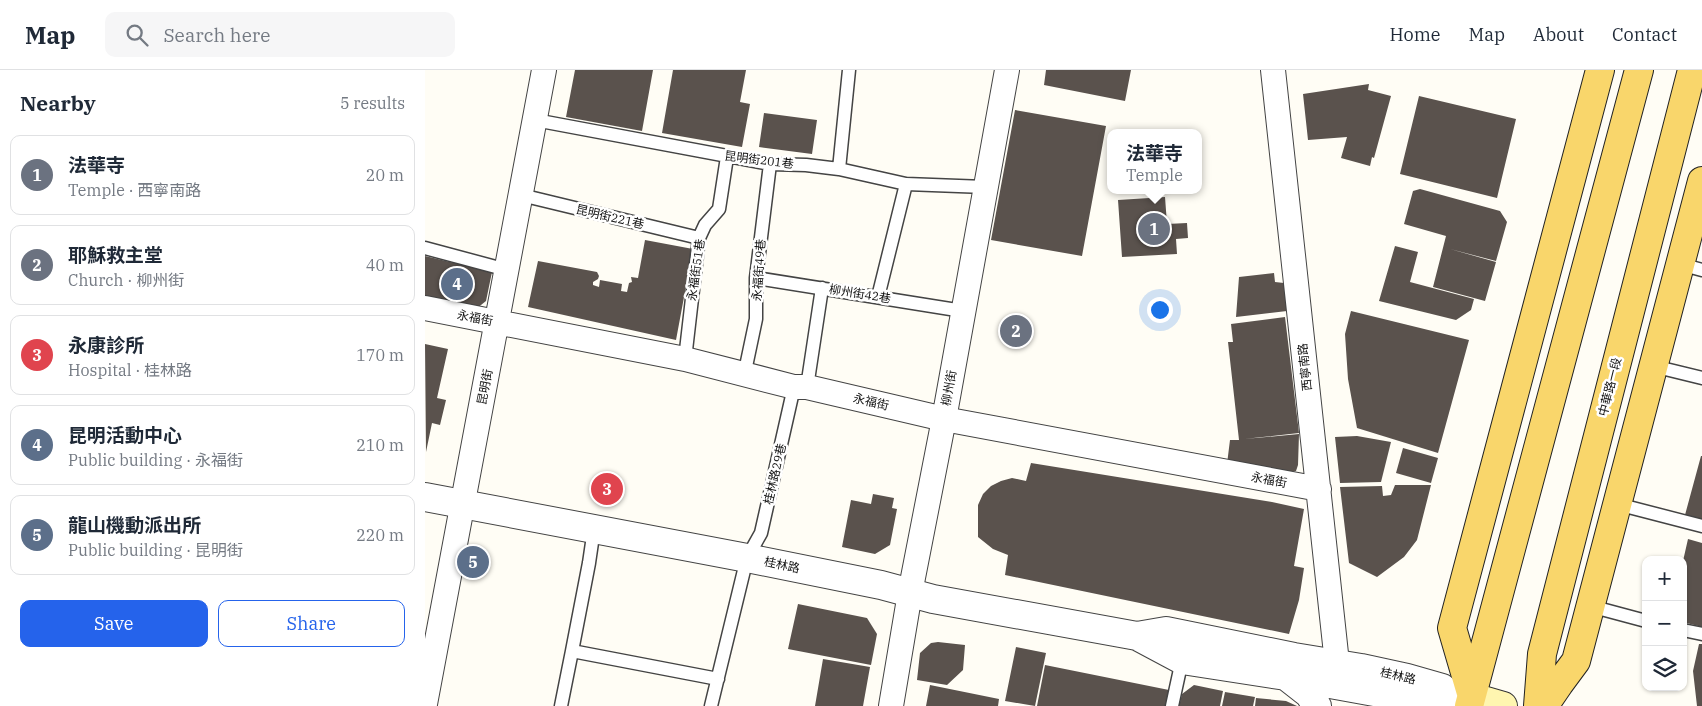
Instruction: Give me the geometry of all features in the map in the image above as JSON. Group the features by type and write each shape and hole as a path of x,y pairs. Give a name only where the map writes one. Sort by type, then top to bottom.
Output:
{"main road":[{"path":"1470,701 1452,628 1600,70"},
{"path":"1470,701 1639,70"},
{"name":"中華路一段","path":"1538,706 1541,654 1692,70"},
{"path":"1544,706 1576,661 1653,366 1691,267 1702,181"},
{"path":"1470,701 1503,706"}],"street":[{"name":"昆明街","path":"425,704 544,70"},
{"name":"柳州街","path":"891,706 910,593 944,419 1007,70"},
{"name":"西寧南路","path":"1273,70 1337,663"},
{"name":"永福街","path":"425,308 685,360 744,376 944,419 1319,489"},
{"name":"桂林路","path":"425,497 747,558 881,585 910,593 1137,636 1182,660 1403,697 1470,701"},
{"name":"桂林路","path":"1137,636 1166,631 1294,657 1337,663 1407,678 1470,701"},
{"name":"桂林路","path":"1286,676 1309,694 1317,706"}],"lane":[{"path":"839,169 849,70"},
{"name":"昆明街201巷","path":"535,120 770,164 806,165 839,169 906,184 985,187"},
{"name":"永福街51巷","path":"685,360 699,238 705,225 719,209 727,157"},
{"name":"永福街49巷","path":"744,376 756,319 756,278 770,164"},
{"path":"878,297 906,184"},
{"name":"昆明街221巷","path":"521,195 699,238"},
{"path":"425,248 507,270"},
{"name":"柳州街42巷","path":"756,278 963,311"},
{"name":"桂林路29巷","path":"711,706 747,558 761,533 801,387 822,288"},
{"path":"1653,366 1702,378"},
{"path":"1617,504 1702,526"},
{"path":"561,706 594,529"},
{"path":"1590,606 1642,620"},
{"path":"1687,631 1702,634"},
{"path":"572,651 718,679"},
{"path":"1172,706 1182,660"}],"building":[{"path":"575,70 653,70 642,131 566,117"},
{"path":"673,70 746,70 740,102 750,104 742,147 662,133"},
{"path":"1046,70 1131,70 1125,101 1044,85"},
{"path":"1369,84 1368,90 1391,96 1374,158 1372,157 1370,166 1341,158 1347,137 1308,140 1303,94"},
{"path":"1419,96 1516,119 1497,198 1400,174"},
{"path":"1015,110 1106,126 1082,256 991,240"},
{"path":"764,113 817,120 812,154 759,147"},
{"path":"1420,189 1500,211 1507,222 1496,261 1450,249 1496,262 1485,301 1433,287 1446,236 1404,224 1413,191"},
{"path":"1165,197 1167,224 1187,223 1188,238 1176,239 1177,254 1122,257 1118,200"},
{"path":"645,240 693,249 676,340 528,307 538,261 597,272 599,276 593,282 593,285 599,287 600,280 622,284 621,291 627,292 629,283 632,282 631,277 638,278"},
{"path":"1395,246 1418,252 1410,282 1474,299 1471,310 1456,320 1379,301"},
{"path":"425,256 492,272 486,301 476,309 425,297"},
{"path":"1274,273 1275,282 1284,283 1287,311 1236,317 1239,277"},
{"path":"1351,311 1469,340 1438,453 1357,428 1348,379 1345,334"},
{"path":"1285,317 1299,433 1244,439 1299,434 1298,465 1296,471 1289,473 1227,464 1230,440 1239,440 1228,342 1233,342 1231,324"},
{"path":"425,344 448,349 437,398 446,400 440,425 432,423 426,452"},
{"path":"1357,436 1391,442 1381,482 1340,483 1335,437"},
{"path":"1403,448 1438,458 1431,483 1396,473"},
{"path":"1702,456 1702,520 1685,515"},
{"path":"1031,463 1272,502 1304,509 1294,566 1304,568 1299,600 1289,634 1005,575 1008,555 993,549 978,537 978,505 983,494 991,486 1001,481 1012,478 1026,481"},
{"path":"1395,485 1431,485 1417,540 1404,557 1377,577 1349,563 1340,487 1382,486 1383,496 1391,495"},
{"path":"873,494 894,498 892,508 897,509 890,545 875,554 842,547 851,500 871,504"},
{"path":"1688,539 1702,543 1702,627 1687,623 1687,556 1684,556"},
{"path":"798,604 867,618 877,634 871,665 788,649"},
{"path":"931,643 965,645 963,670 947,685 917,680 920,653"},
{"path":"1699,644 1702,644 1702,706 1697,706 1693,671"},
{"path":"1016,647 1046,653 1035,706 1005,701"},
{"path":"823,659 870,667 863,706 815,706"},
{"path":"1045,665 1169,690 1165,706 1037,706"},
{"path":"930,685 999,699 998,706 926,706"},
{"path":"1194,685 1223,691 1220,706 1179,706 1182,694"},
{"path":"1225,692 1255,697 1253,706 1222,706"},
{"path":"1256,698 1286,701 1297,706 1255,706"}],"place":[{"name":"法華寺","path":"1154,229"},
{"name":"昆明活動中心","path":"457,284"},
{"name":"耶穌救主堂","path":"1016,331"},
{"name":"永康診所","path":"607,489"},
{"name":"龍山機動派出所","path":"473,562"}]}
